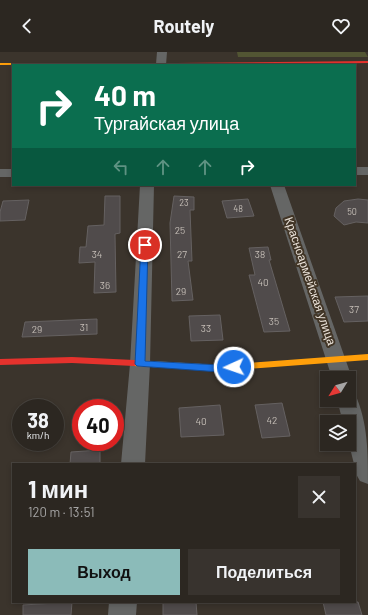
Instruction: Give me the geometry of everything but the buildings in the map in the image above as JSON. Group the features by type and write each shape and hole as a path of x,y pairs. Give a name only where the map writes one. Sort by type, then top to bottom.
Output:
{"street":[{"path":"156,64 162,52"},
{"path":"0,64 247,64 368,62"},
{"path":"356,171 368,171"},
{"path":"0,173 12,173"},
{"path":"133,463 140,364 147,186"},
{"name":"Красноармейская улица","path":"277,186 340,371"},
{"path":"0,362 72,360 220,368 336,358 368,357"},
{"path":"350,407 368,474"},
{"path":"122,615 123,603"}],"green space":[{"path":"237,52 365,52 368,57 238,57"}],"traffic: slow":[{"path":"0,64 176,64"},
{"path":"134,363 220,368 368,357"}],"traffic: jam":[{"path":"176,64 368,62"},
{"path":"0,362 72,360 134,363"}],"route":[{"path":"145,245 140,364 220,368 234,367"}]}
